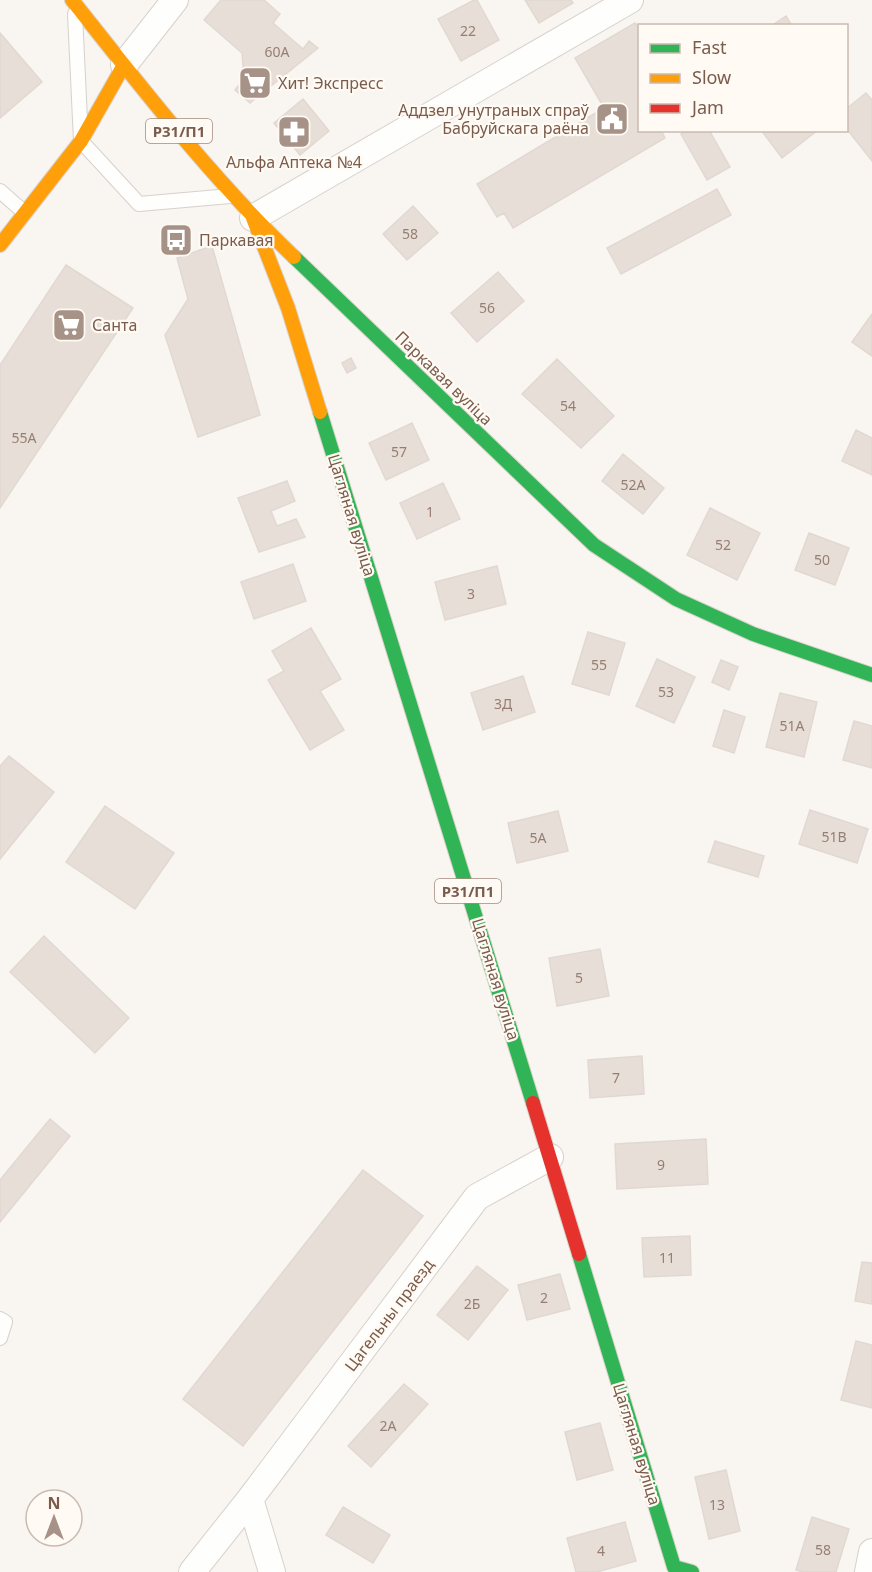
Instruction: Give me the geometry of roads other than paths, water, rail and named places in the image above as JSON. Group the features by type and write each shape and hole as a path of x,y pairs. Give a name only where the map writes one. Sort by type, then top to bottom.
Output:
{"main road":[{"name":"Паркавая вуліца","path":"73,1 253,218 594,544 676,599 753,634 872,675"},
{"path":"0,245 81,141 124,65"},
{"name":"Цагляная вуліца","path":"253,218 288,308 550,1158 680,1570"}],"street":[{"path":"124,65 175,0"},
{"path":"253,218 630,0"},
{"name":"Цагельны праезд","path":"192,1572 250,1499 477,1197 550,1158"},
{"path":"250,1499 272,1572"},
{"path":"868,1572 872,1551"}],"lane":[{"path":"73,1 81,141 139,204 235,196"},
{"path":"0,191 25,213"},
{"path":"0,1319 5,1322 0,1338"}],"place":[{"name":"Хит! Экспресс","path":"255,83"},
{"name":"Аддзел унутраных спраў Бабруйскага раёна","path":"612,119"},
{"name":"Альфа Аптека №4","path":"294,132"},
{"name":"Паркавая","path":"176,240"},
{"name":"Санта","path":"69,325"}]}
